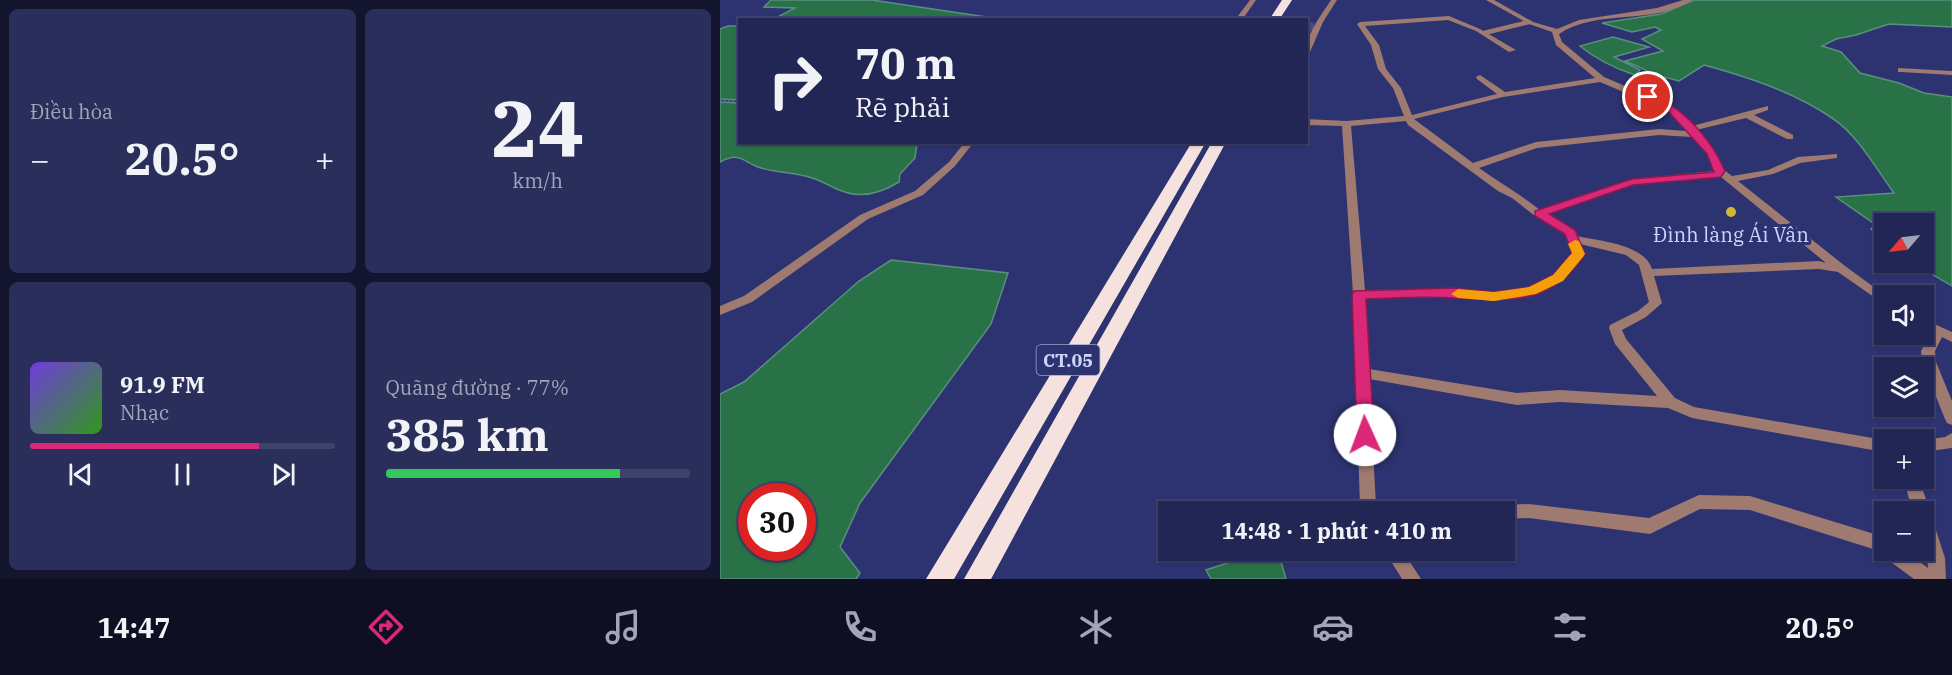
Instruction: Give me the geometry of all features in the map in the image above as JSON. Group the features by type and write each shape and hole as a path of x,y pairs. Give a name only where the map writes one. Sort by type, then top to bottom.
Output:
{"highway":[{"path":"1275,18 1287,0"},
{"name":"CT.05","path":"939,579 1198,144"},
{"name":"CT.05","path":"977,579 1218,144"}],"street":[{"path":"1240,18 1253,0"},
{"path":"1308,48 1334,0"},
{"path":"1488,0 1528,22 1557,31 1574,23 1662,11 1689,0"},
{"path":"1359,294 1453,293 1494,297 1532,291 1558,278 1578,254 1570,232 1539,214 1516,195 1502,189 1411,123 1396,88 1382,69 1375,45 1360,24 1443,17 1484,33 1512,50"},
{"path":"1557,31 1555,33 1559,43 1601,80 1658,101 1671,109 1712,153 1720,171 1841,269 1874,293"},
{"path":"1901,70 1952,73"},
{"path":"1480,77 1503,95"},
{"path":"1308,122 1346,124 1409,118 1503,95 1601,80"},
{"path":"1472,167 1536,145 1659,132 1693,132 1765,108"},
{"path":"1747,115 1790,137"},
{"path":"1346,124 1359,294 1368,501"},
{"path":"720,311 748,299 864,217 918,193 952,164 968,144"},
{"path":"1730,179 1770,172 1798,159 1834,156"},
{"path":"1539,214 1632,182 1717,175 1720,171"},
{"path":"1573,239 1630,252 1644,263 1656,303 1642,314 1615,328 1620,341 1670,402"},
{"path":"1647,273 1819,265 1841,269"},
{"path":"1934,330 1952,337"},
{"path":"1938,332 1928,351 1929,362 1952,419"},
{"path":"1363,373 1517,399 1560,396 1670,402 1692,412 1874,444"},
{"path":"1934,445 1949,443 1952,439"},
{"path":"1515,512 1650,526 1699,502 1750,503 1874,542"},
{"path":"1934,552 1937,579"},
{"path":"1400,561 1412,579"},
{"path":"1904,561 1928,579"}],"lane":[{"path":"1484,33 1528,22"}],"path":[{"path":"720,101 738,102"}],"shaded area":[{"path":"771,0 872,0 993,18 776,18 795,8 764,7"},
{"path":"1694,0 1952,0 1952,27 1889,24 1836,39 1822,46 1841,52 1860,73 1899,83 1924,93 1952,97 1952,286 1930,273 1934,273 1934,213 1874,213 1874,224 1836,197 1894,193 1858,143 1832,118 1802,100 1770,86 1704,65 1679,81 1657,75 1625,61 1663,51 1642,39 1661,30 1655,27 1632,32 1602,23 1661,14"},
{"path":"738,26 738,100 720,99 720,29"},
{"path":"1613,37 1649,47 1614,57 1640,70 1635,75 1606,63 1580,46"},
{"path":"720,102 738,103 738,144 917,144 915,158 900,174 899,182 878,192 864,195 838,190 805,176 758,167 736,157 720,162"},
{"path":"891,260 1008,273 991,324 860,503 840,547 860,573 856,579 720,579 720,394 744,382 859,281"},
{"path":"1233,561 1281,561 1286,579 1211,579 1206,570"}],"tunnel":[{"path":"1308,26 1318,27"}],"slow traffic":[{"path":"1458,294 1494,297 1532,291 1558,278 1578,254 1575,244"}],"place":[{"name":"Đình làng Ái Vân","path":"1731,212"}],"route":[{"path":"1365,435 1359,294 1453,293 1494,297 1532,291 1558,278 1578,254 1570,232 1539,214 1632,182 1717,175 1720,171 1712,153 1671,109 1648,97"}]}
